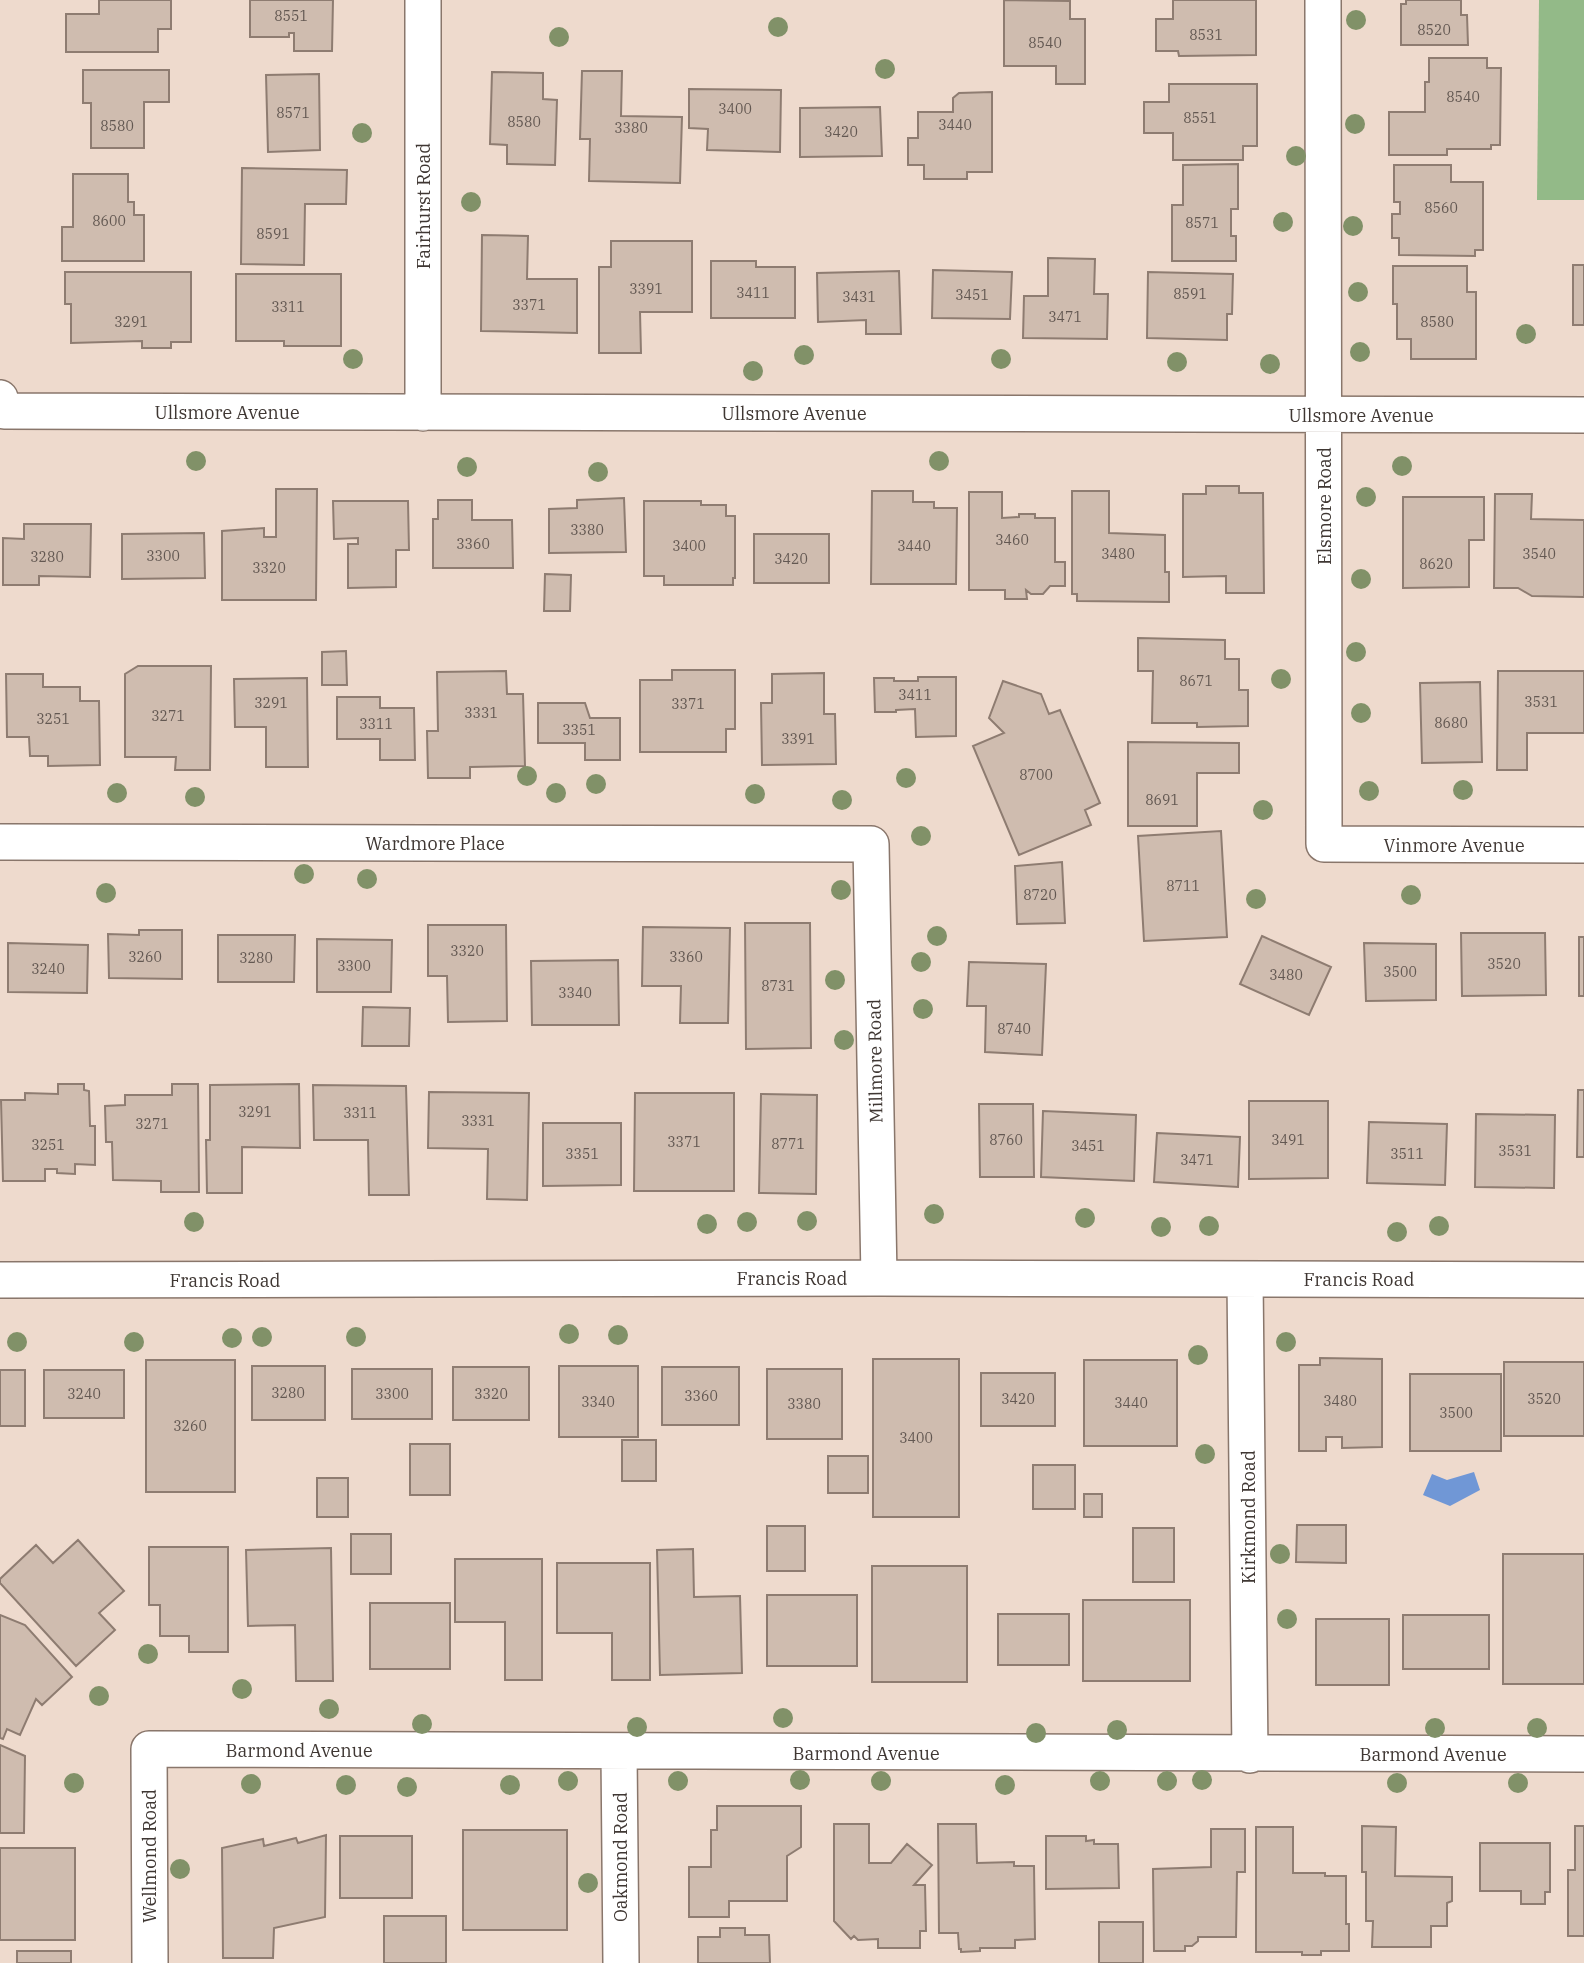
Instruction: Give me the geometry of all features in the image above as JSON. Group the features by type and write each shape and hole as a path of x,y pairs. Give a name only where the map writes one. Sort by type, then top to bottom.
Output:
{"street":[{"name":"Fairhurst Road","path":"423,0 423,413"},
{"name":"Elsmore Road","path":"1323,0 1324,844"},
{"name":"Ullsmore Avenue","path":"2,405 423,413 1584,415"},
{"name":"Wardmore Place","path":"0,842 871,844"},
{"name":"Millmore Road","path":"871,844 879,1278"},
{"name":"Vinmore Avenue","path":"1324,844 1584,845"},
{"name":"Kirkmond Road","path":"1245,1279 1250,1755"},
{"name":"Francis Road","path":"0,1280 1584,1280"},
{"name":"Barmond Avenue","path":"149,1749 1250,1755 1584,1754"},
{"name":"Wellmond Road","path":"149,1749 150,1963"},
{"name":"Oakmond Road","path":"619,1752 621,1963"}],"green space":[{"path":"1539,0 1584,0 1584,200 1537,200"}],"water":[{"path":"1474,1472 1480,1490 1450,1506 1423,1495 1432,1474 1447,1480"}],"building":[{"path":"99,0 171,0 171,29 158,29 158,52 66,52 66,14 99,14"},
{"path":"250,0 333,0 332,51 294,51 294,33 289,33 289,37 250,37"},
{"path":"1004,0 1070,1 1070,19 1085,19 1085,84 1056,84 1056,66 1004,66"},
{"path":"1173,0 1256,0 1256,55 1179,56 1178,51 1156,51 1156,19 1173,19"},
{"path":"1406,0 1461,0 1461,15 1467,15 1468,45 1401,45 1401,4 1406,4"},
{"path":"1429,58 1487,58 1487,68 1501,68 1500,145 1491,145 1491,149 1447,149 1447,155 1389,155 1389,112 1425,112 1425,82 1429,82"},
{"path":"83,70 169,70 169,102 144,102 144,148 91,148 91,103 83,103"},
{"path":"582,71 622,71 621,116 682,117 680,183 589,181 590,139 580,139"},
{"path":"492,72 543,73 543,99 557,100 555,165 507,164 507,145 490,144"},
{"path":"319,74 320,150 268,152 266,75"},
{"path":"1169,84 1257,84 1257,146 1243,146 1243,160 1173,160 1173,133 1144,133 1144,102 1169,102"},
{"path":"689,89 781,90 780,152 707,150 708,129 689,128"},
{"path":"992,92 992,172 967,172 967,179 924,179 924,165 908,165 908,138 918,138 918,112 953,112 953,98 959,93"},
{"path":"880,107 882,156 800,157 800,108"},
{"path":"1238,164 1238,209 1231,209 1231,236 1236,236 1236,261 1172,261 1172,205 1183,205 1183,165"},
{"path":"1394,165 1451,165 1451,182 1483,182 1483,250 1475,250 1475,256 1399,255 1399,238 1392,238 1392,214 1400,214 1400,202 1394,202"},
{"path":"242,168 347,170 346,204 305,204 304,265 241,264"},
{"path":"73,174 128,174 128,202 134,202 134,215 144,215 144,261 62,261 62,227 73,227"},
{"path":"482,235 528,236 527,279 577,279 577,333 481,331"},
{"path":"611,241 692,241 692,312 640,312 641,353 599,353 599,267 611,267"},
{"path":"1048,258 1095,259 1094,294 1108,294 1107,339 1023,338 1024,296 1048,296"},
{"path":"711,261 756,261 756,267 795,267 795,318 711,318"},
{"path":"1573,265 1584,265 1584,325 1573,325"},
{"path":"1393,266 1467,266 1467,292 1476,292 1476,359 1411,359 1411,339 1397,339"},
{"path":"933,270 1012,272 1010,319 932,318"},
{"path":"899,271 901,334 866,334 866,320 818,322 817,273"},
{"path":"65,272 191,272 191,342 171,342 171,348 142,348 142,341 71,343 71,304 65,304"},
{"path":"1148,272 1233,274 1232,314 1227,314 1227,340 1147,338"},
{"path":"236,274 341,274 341,346 284,346 284,341 236,341"},
{"path":"1206,486 1239,486 1239,493 1263,493 1264,593 1226,593 1226,576 1183,577 1183,494 1206,494"},
{"path":"276,489 317,489 316,600 222,600 222,531 264,528 264,537 276,537"},
{"path":"872,491 913,491 913,502 934,502 934,508 957,508 956,584 871,584"},
{"path":"1072,491 1109,491 1109,533 1165,535 1165,572 1169,572 1169,602 1077,601 1077,594 1072,594"},
{"path":"969,492 1002,492 1002,518 1035,514 1035,518 1055,518 1055,562 1065,562 1065,586 1050,586 1043,594 1031,594 1026,590 1027,599 1005,599 1005,590 969,590"},
{"path":"1495,494 1532,494 1531,519 1584,520 1584,597 1532,596 1518,588 1494,588"},
{"path":"1403,497 1484,497 1484,540 1469,540 1469,587 1403,588"},
{"path":"624,498 626,552 549,553 549,509 577,508 577,500"},
{"path":"438,500 472,500 472,520 512,520 513,568 433,568 433,519 438,519"},
{"path":"333,501 408,501 409,550 396,550 396,587 348,588 348,544 358,544 358,538 334,539"},
{"path":"644,501 701,501 701,505 726,505 726,516 735,516 733,585 664,585 664,576 644,576"},
{"path":"24,524 91,524 90,577 39,576 39,585 3,585 3,538 24,539"},
{"path":"204,533 205,578 122,579 122,534"},
{"path":"754,534 829,534 829,583 754,583"},
{"path":"545,574 571,575 570,611 544,611"},
{"path":"1138,638 1225,640 1225,659 1239,659 1239,690 1248,690 1248,726 1197,727 1197,723 1152,723 1153,671 1138,671"},
{"path":"346,651 347,685 322,685 322,652"},
{"path":"138,666 211,666 210,770 175,770 176,757 125,757 125,674"},
{"path":"672,670 735,670 735,729 726,729 726,752 640,752 640,680 672,680"},
{"path":"506,671 507,694 523,694 525,766 470,767 470,778 428,778 427,731 438,731 437,672"},
{"path":"1498,671 1584,671 1584,733 1527,733 1527,770 1497,770"},
{"path":"824,673 824,714 835,714 836,764 762,765 761,703 772,703 772,674"},
{"path":"6,674 43,674 43,687 80,687 80,701 99,701 100,765 48,766 48,756 30,756 29,737 7,737"},
{"path":"918,677 956,677 956,736 916,737 915,709 875,712 874,678 918,681"},
{"path":"307,678 308,767 266,767 266,727 235,727 234,679"},
{"path":"1003,681 1041,694 1049,714 1060,710 1100,803 1085,810 1091,825 1019,855 973,746 1004,733 989,718"},
{"path":"1480,682 1482,762 1422,763 1420,683"},
{"path":"337,697 380,697 380,708 414,708 415,760 380,760 380,739 337,739"},
{"path":"538,703 585,703 590,718 620,718 620,760 585,760 585,743 538,743"},
{"path":"1128,742 1239,743 1239,773 1197,773 1197,826 1128,826"},
{"path":"1221,831 1227,937 1144,941 1138,836"},
{"path":"1062,862 1065,923 1017,924 1015,866"},
{"path":"745,923 810,923 811,1048 746,1049"},
{"path":"428,925 506,925 507,1021 448,1022 447,976 428,976"},
{"path":"643,927 730,928 728,1023 680,1023 681,986 642,986"},
{"path":"139,930 182,930 182,979 109,978 108,934 139,935"},
{"path":"1461,933 1545,933 1546,995 1462,996"},
{"path":"218,935 295,935 294,982 218,982"},
{"path":"1262,936 1331,967 1309,1015 1240,984"},
{"path":"1579,937 1584,937 1584,996 1579,996"},
{"path":"317,939 392,940 391,992 317,992"},
{"path":"8,943 88,945 87,993 8,992"},
{"path":"1364,943 1436,944 1436,1000 1366,1001"},
{"path":"618,960 619,1025 532,1025 531,961"},
{"path":"969,962 1046,964 1042,1055 985,1052 986,1006 967,1006"},
{"path":"363,1007 410,1008 409,1046 362,1046"},
{"path":"58,1084 84,1084 84,1090 89,1091 90,1126 95,1126 95,1165 75,1164 75,1174 45,1169 45,1181 3,1181 1,1100 25,1100 25,1093 58,1094"},
{"path":"172,1084 198,1084 199,1192 161,1192 161,1181 113,1180 112,1142 106,1142 105,1106 125,1105 125,1095 172,1095"},
{"path":"299,1084 300,1148 242,1147 242,1193 207,1193 206,1140 210,1140 210,1085"},
{"path":"313,1085 406,1086 409,1195 369,1195 368,1140 314,1140"},
{"path":"1578,1090 1584,1090 1584,1157 1577,1157"},
{"path":"429,1092 529,1093 527,1200 487,1199 488,1149 428,1148"},
{"path":"635,1093 734,1093 734,1191 634,1191"},
{"path":"761,1094 817,1095 816,1194 759,1193"},
{"path":"1249,1101 1328,1101 1328,1178 1249,1179"},
{"path":"979,1104 1033,1104 1034,1177 980,1177"},
{"path":"1043,1111 1136,1115 1134,1181 1041,1177"},
{"path":"1476,1114 1555,1115 1554,1188 1475,1187"},
{"path":"1369,1122 1447,1124 1445,1185 1367,1183"},
{"path":"543,1123 621,1123 621,1185 543,1186"},
{"path":"1157,1133 1240,1137 1238,1187 1154,1182"},
{"path":"1320,1358 1382,1359 1382,1447 1342,1448 1342,1437 1326,1437 1326,1451 1299,1451 1299,1365 1320,1365"},
{"path":"873,1359 959,1359 959,1517 873,1517"},
{"path":"146,1360 235,1360 235,1492 146,1492"},
{"path":"1084,1360 1177,1360 1177,1446 1084,1446"},
{"path":"1504,1362 1584,1362 1584,1436 1504,1436"},
{"path":"252,1366 325,1366 325,1420 252,1420"},
{"path":"559,1366 638,1366 638,1437 559,1437"},
{"path":"453,1367 529,1367 529,1420 453,1420"},
{"path":"662,1367 739,1367 739,1425 662,1425"},
{"path":"352,1369 432,1369 432,1419 352,1419"},
{"path":"767,1369 842,1369 842,1439 767,1439"},
{"path":"0,1370 25,1370 25,1426 0,1426"},
{"path":"44,1370 124,1370 124,1418 44,1418"},
{"path":"981,1373 1055,1373 1055,1426 981,1426"},
{"path":"1410,1374 1501,1374 1501,1451 1410,1451"},
{"path":"622,1440 656,1440 656,1481 622,1481"},
{"path":"410,1444 450,1444 450,1495 410,1495"},
{"path":"828,1456 868,1456 868,1493 828,1493"},
{"path":"1033,1465 1075,1465 1075,1509 1033,1509"},
{"path":"317,1478 348,1478 348,1517 317,1517"},
{"path":"1084,1494 1102,1494 1102,1517 1084,1517"},
{"path":"1297,1525 1346,1525 1346,1563 1296,1562"},
{"path":"767,1526 805,1526 805,1571 767,1571"},
{"path":"1133,1528 1174,1528 1174,1582 1133,1582"},
{"path":"351,1534 391,1534 391,1574 351,1574"},
{"path":"78,1540 124,1591 99,1613 115,1630 76,1666 0,1583 0,1579 36,1545 53,1563"},
{"path":"149,1547 228,1547 228,1652 189,1652 189,1636 160,1636 160,1605 149,1605"},
{"path":"331,1548 333,1681 296,1681 295,1625 248,1626 246,1550"},
{"path":"693,1549 694,1597 740,1596 742,1673 660,1675 657,1550"},
{"path":"1503,1554 1584,1554 1584,1684 1503,1684"},
{"path":"455,1559 542,1559 542,1680 505,1680 505,1622 455,1622"},
{"path":"557,1563 650,1563 650,1680 612,1680 612,1633 557,1633"},
{"path":"872,1566 967,1566 967,1682 872,1682"},
{"path":"767,1595 857,1595 857,1666 767,1666"},
{"path":"1083,1600 1190,1600 1190,1681 1083,1681"},
{"path":"370,1603 450,1603 450,1669 370,1669"},
{"path":"998,1614 1069,1614 1069,1665 998,1665"},
{"path":"0,1615 25,1625 72,1677 42,1705 36,1699 20,1735 7,1729 3,1739 0,1738"},
{"path":"1403,1615 1489,1615 1489,1669 1403,1669"},
{"path":"1316,1619 1389,1619 1389,1685 1316,1685"},
{"path":"0,1745 25,1756 24,1833 0,1833"},
{"path":"717,1806 801,1806 801,1847 787,1856 787,1901 729,1901 729,1917 689,1917 689,1867 711,1867 711,1830 717,1830"},
{"path":"834,1824 869,1824 869,1863 891,1863 907,1844 932,1865 914,1885 925,1885 926,1931 920,1931 920,1948 878,1948 878,1939 858,1940 854,1936 851,1939 834,1921"},
{"path":"938,1824 976,1824 977,1863 1014,1862 1014,1866 1034,1866 1035,1939 1015,1940 1015,1948 980,1948 980,1951 961,1952 958,1933 939,1933"},
{"path":"1362,1826 1396,1827 1395,1876 1452,1877 1452,1901 1447,1903 1447,1926 1431,1926 1431,1947 1372,1947 1373,1921 1366,1921"},
{"path":"1575,1826 1584,1826 1584,1936 1568,1936 1568,1870 1575,1870"},
{"path":"1256,1827 1293,1827 1293,1873 1346,1876 1349,1951 1321,1951 1321,1955 1302,1955 1302,1952 1256,1952"},
{"path":"1211,1829 1245,1829 1245,1872 1237,1872 1236,1937 1198,1937 1198,1941 1192,1946 1185,1946 1185,1951 1154,1951 1153,1869 1211,1867"},
{"path":"463,1830 567,1830 567,1930 463,1930"},
{"path":"326,1835 325,1917 274,1928 273,1958 223,1958 222,1848 263,1839 264,1846 296,1838 298,1843"},
{"path":"340,1836 412,1836 412,1898 340,1898"},
{"path":"1046,1836 1086,1836 1086,1841 1094,1840 1094,1844 1118,1844 1119,1888 1046,1889"},
{"path":"1480,1843 1550,1843 1550,1892 1545,1892 1545,1904 1521,1904 1521,1891 1480,1891"},
{"path":"0,1848 75,1848 75,1940 0,1940"},
{"path":"384,1916 446,1916 446,1963 384,1963"},
{"path":"1099,1922 1143,1922 1143,1963 1099,1963"},
{"path":"720,1928 745,1928 745,1935 769,1935 770,1963 698,1963 698,1937 720,1937"},
{"path":"17,1951 71,1951 71,1963 17,1963"}]}
